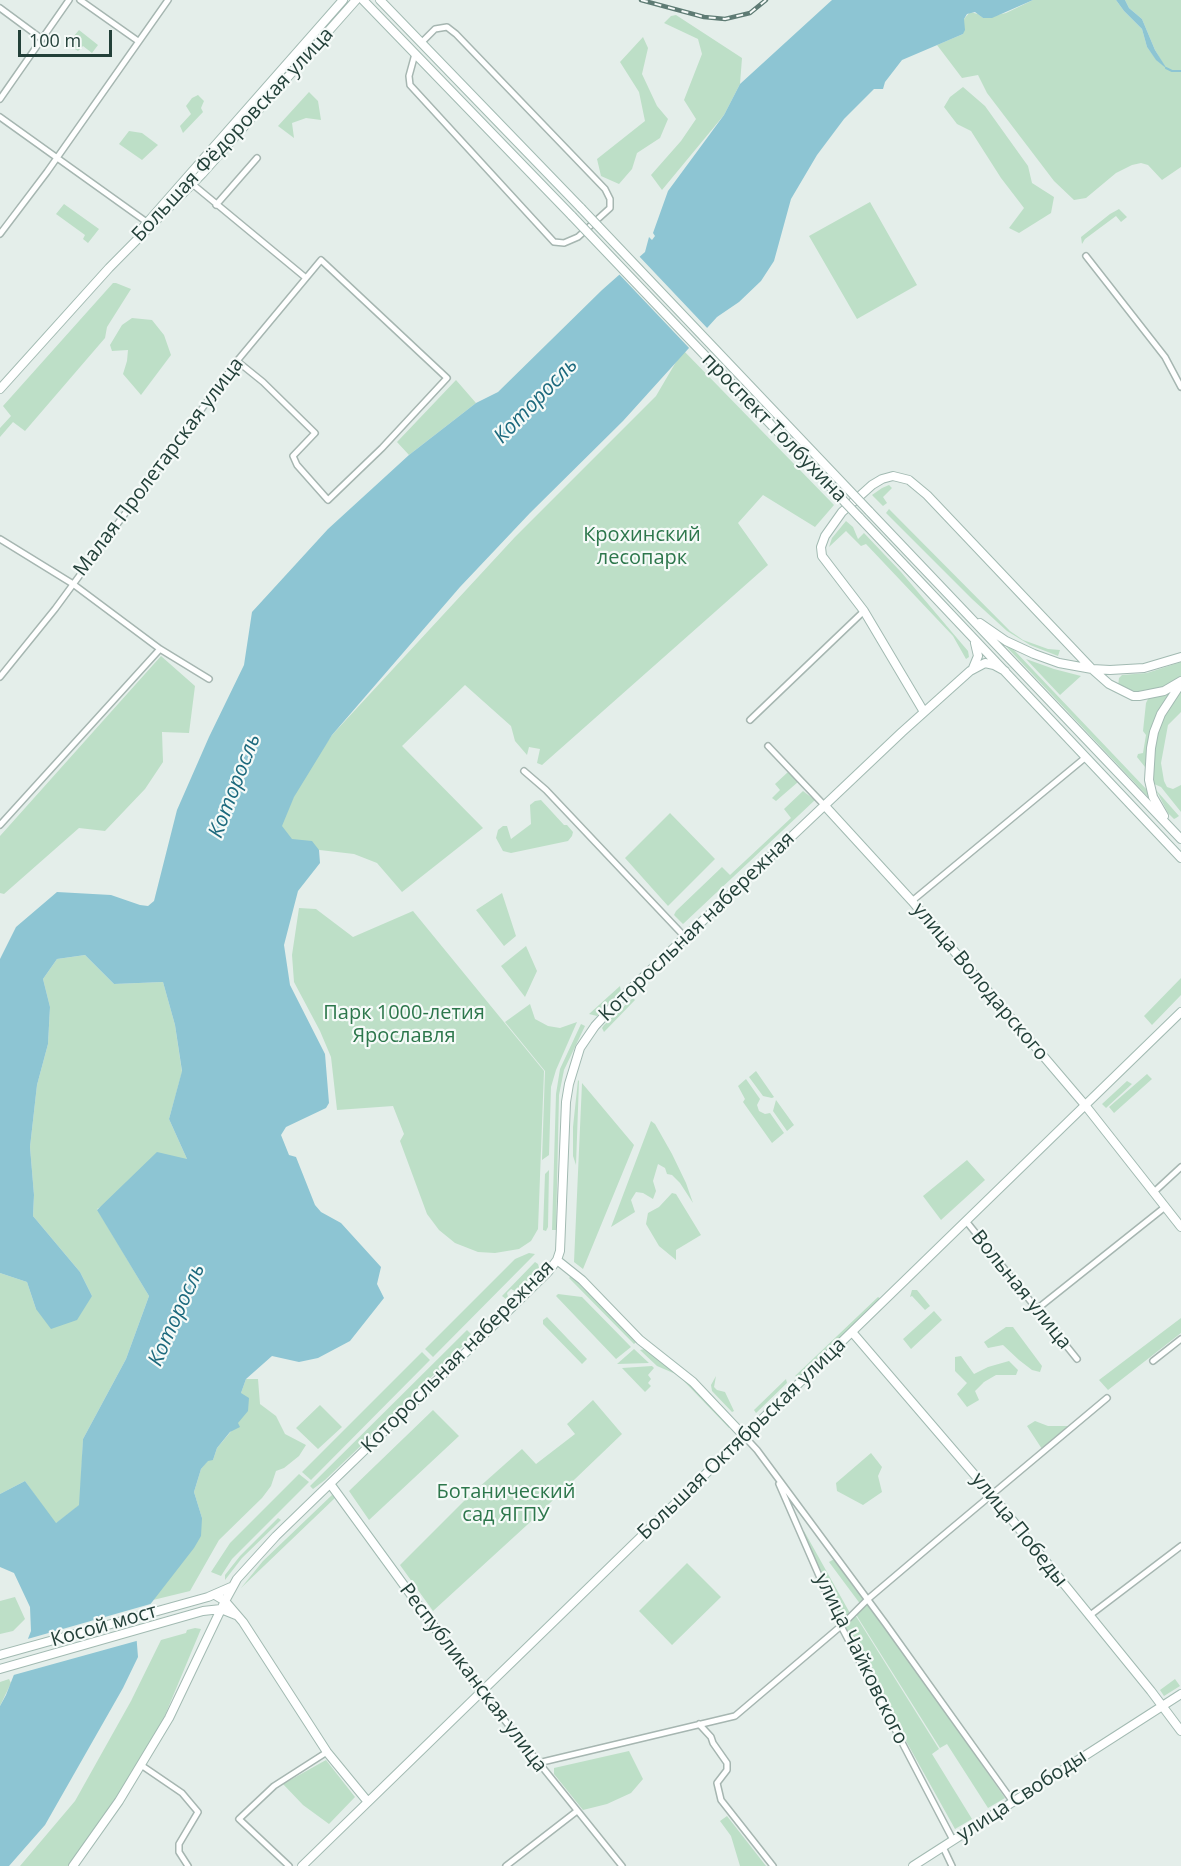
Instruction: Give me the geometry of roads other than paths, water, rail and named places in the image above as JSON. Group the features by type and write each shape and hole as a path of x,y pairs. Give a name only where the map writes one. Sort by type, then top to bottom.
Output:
{"main road":[{"name":"Большая Фёдоровская улица","path":"189,182 343,0"},
{"name":"Большая Фёдоровская улица","path":"0,389 357,0"},
{"name":"проспект Толбухина","path":"363,0 859,517 1181,858"},
{"name":"проспект Толбухина","path":"380,0 1181,839"},
{"path":"389,0 396,16"},
{"path":"349,9 362,5 376,13"},
{"path":"924,712 864,611 822,556 821,547 833,524 857,496 882,479 902,477 916,485 1092,669 1117,689 1139,696 1164,691 1181,682"},
{"path":"964,612 1020,648 1059,663 1092,669 1122,670 1156,666 1181,657"},
{"path":"970,635 978,651 976,663 970,671"},
{"path":"1059,663 1070,656 1071,646"},
{"path":"970,671 985,663 994,664 1005,671"},
{"path":"1117,689 1114,685 1114,678 1122,670"},
{"name":"Которосльная набережная","path":"73,1866 119,1801 169,1718 232,1586 276,1536 331,1485 557,1260 560,1251 566,1102 570,1077 577,1056 598,1021 970,671"},
{"path":"1172,830 1154,797 1149,780 1149,762 1154,732 1161,714 1181,682"},
{"name":"улица Володарского","path":"825,806 912,901 1085,1105 1181,1227"},
{"name":"Большая Октябрьская улица","path":"302,1866 1181,1012"},
{"name":"улица Чайковского","path":"557,1260 582,1280 640,1340 693,1382 744,1436"},
{"name":"улица Победы","path":"852,1332 991,1494 1181,1731"},
{"name":"Республиканская улица","path":"331,1485 481,1691"},
{"name":"Косой мост","path":"0,1655 212,1596 232,1586"},
{"path":"212,1596 225,1601 237,1615 327,1752 368,1802"},
{"path":"221,1609 237,1615"},
{"name":"Косой мост","path":"0,1669 203,1611 221,1609"},
{"name":"улица Свободы","path":"913,1866 1181,1694"},
{"name":"улица Свободы","path":"1164,1707 1181,1700"}],"street":[{"path":"0,99 69,0"},
{"path":"80,0 138,41"},
{"path":"0,234 168,0"},
{"path":"0,8 42,39"},
{"path":"415,54 409,76 410,85 554,242 564,243 578,237 610,208 610,199 605,189 456,34 447,27 435,29 422,42"},
{"path":"0,117 149,224"},
{"path":"216,205 257,158"},
{"path":"189,182 306,278"},
{"path":"1086,256 1165,357 1181,387"},
{"name":"Малая Пролетарская улица","path":"0,677 44,623 237,361 321,260 447,378 382,448 328,500 297,465 293,456 315,433 272,390 237,361"},
{"path":"0,539 72,584 160,649 209,679"},
{"path":"750,720 864,611"},
{"path":"0,825 160,649"},
{"name":"улица Володарского","path":"768,746 825,806"},
{"path":"912,901 1086,757"},
{"path":"524,771 546,790 685,937"},
{"path":"1154,1192 1181,1167"},
{"path":"1037,1309 1166,1207"},
{"name":"Вольная улица","path":"966,1221 1077,1359"},
{"path":"1153,1361 1181,1339"},
{"path":"538,1763 735,1716 841,1626 868,1599 1107,1398"},
{"name":"улица Чайковского","path":"744,1436 868,1599 1013,1802"},
{"name":"улица Чайковского","path":"774,1474 841,1626 953,1840"},
{"path":"1089,1616 1181,1546"},
{"name":"Республиканская улица","path":"481,1691 622,1866"},
{"path":"699,1724 711,1737 727,1762 727,1770 717,1783 721,1800 773,1866"},
{"path":"289,1866 239,1819 274,1786 327,1752"},
{"path":"141,1765 182,1793 198,1812 179,1844 179,1852 188,1866"},
{"path":"506,1866 577,1810"},
{"path":"943,1847 952,1866"}],"water":[{"name":"Которосль","path":"832,0 1033,0 992,18 983,18 975,12 967,14 964,19 963,34 902,60 885,82 883,89 874,89 844,119 817,155 791,199 774,261 761,281 739,302 717,317 623,421 530,513 460,587 332,735 294,797 282,826 292,839 312,841 319,850 320,863 298,891 284,945 290,985 325,1054 329,1103 326,1108 286,1127 281,1135 289,1155 296,1157 315,1205 321,1212 341,1223 381,1267 377,1284 384,1298 350,1341 318,1358 299,1362 272,1356 246,1379 241,1393 249,1398 248,1411 238,1423 240,1427 230,1432 217,1448 213,1460 208,1461 201,1469 194,1492 202,1518 201,1536 149,1606 136,1632 138,1657 123,1688 45,1825 9,1866 0,1866 0,1706 31,1631 30,1607 14,1573 0,1567 0,1494 25,1481 56,1523 79,1505 83,1439 126,1359 149,1296 97,1210 157,1152 187,1159 169,1119 182,1071 175,1025 163,982 114,984 85,955 57,959 43,979 50,1007 48,1044 37,1085 30,1147 34,1195 33,1216 80,1272 92,1296 77,1320 51,1329 36,1309 27,1282 0,1273 0,959 16,927 57,892 111,895 148,906 154,901 177,810 244,665 252,612 328,529 409,455 476,403 498,392 602,290 645,252 649,237 652,240 655,236 653,233 668,191 724,115 740,84"},
{"path":"1116,0 1125,0 1129,8 1142,19 1155,50 1167,69 1156,60 1147,47 1142,29"}],"waterway":[{"path":"1166,68 1181,71"}],"railway":[{"path":"641,0 704,17 725,19 750,13 766,0"}],"park label":[{"name":"Крохинский лесопарк","path":"642,546"},
{"name":"Парк 1000-летия Ярославля","path":"404,1024"},
{"name":"Ботанический сад ЯГПУ","path":"506,1504"}]}
